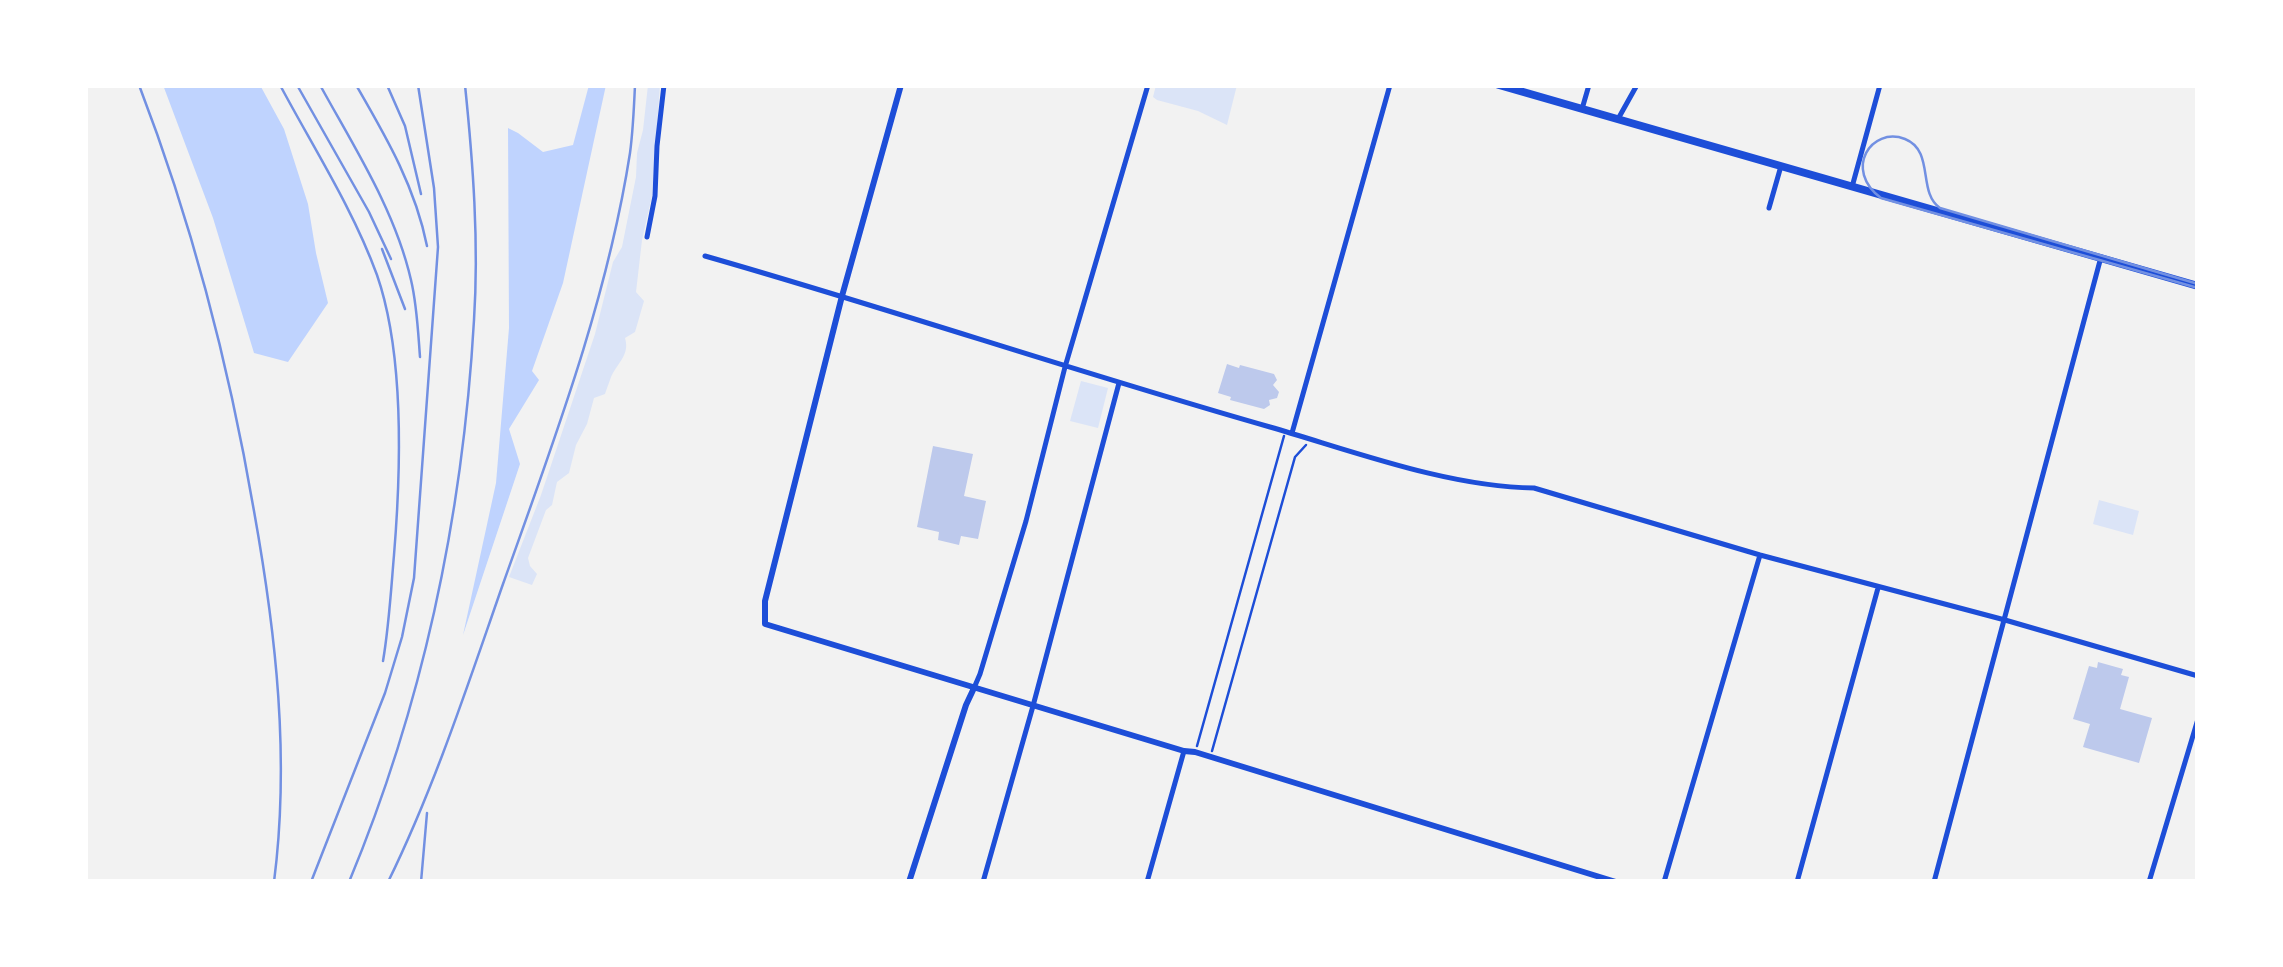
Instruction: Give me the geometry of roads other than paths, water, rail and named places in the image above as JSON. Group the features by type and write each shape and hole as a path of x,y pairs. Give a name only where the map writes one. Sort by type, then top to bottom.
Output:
{"main road":[{"path":"1499,85 2198,286"}],"street":[{"path":"647,237 664,85"},
{"path":"902,85 842,296 765,602 765,624 1616,882"},
{"path":"909,882 986,658 1148,85"},
{"path":"1288,433 1390,85"},
{"path":"1582,109 1589,85"},
{"path":"1618,120 1637,85"},
{"path":"1852,187 1880,85"},
{"path":"1769,208 1781,166"},
{"path":"705,256 1310,440 1463,481 1502,488 1534,488 2198,676"},
{"path":"1934,882 2101,258"},
{"path":"983,882 1120,384"},
{"path":"1664,882 1760,555"},
{"path":"1797,882 1878,588"},
{"path":"2149,882 2198,719"},
{"path":"1148,882 1184,751"}],"water":[{"path":"163,85 260,85 284,129 308,204 328,303 288,362 254,353 213,218"},
{"path":"589,85 606,85 563,283 532,371 539,380 509,429 520,464 463,635 496,483 509,328 508,128 543,152 573,145"}],"tram line":[{"path":"2198,284 1940,208 1929,192 1920,153 1905,139 1882,139 1866,153 1864,175 1881,198 2198,288"}],"railway":[{"path":"139,85 176,189 207,295 233,402 262,557 281,743 274,882"},
{"path":"280,85 367,250 386,307 399,414 398,487 383,661"},
{"path":"297,85 391,259"},
{"path":"320,85 395,229 413,289 420,357"},
{"path":"356,85 407,182 427,246"},
{"path":"387,85 405,126 421,194"},
{"path":"311,882 385,693 414,578 438,247 434,188 418,85"},
{"path":"349,882 375,815 418,677 435,607 460,464 469,392 476,261 465,85"},
{"path":"388,882 450,734 577,371 620,208 631,145 635,85"},
{"path":"382,249 405,309"},
{"path":"421,882 427,813"}]}
